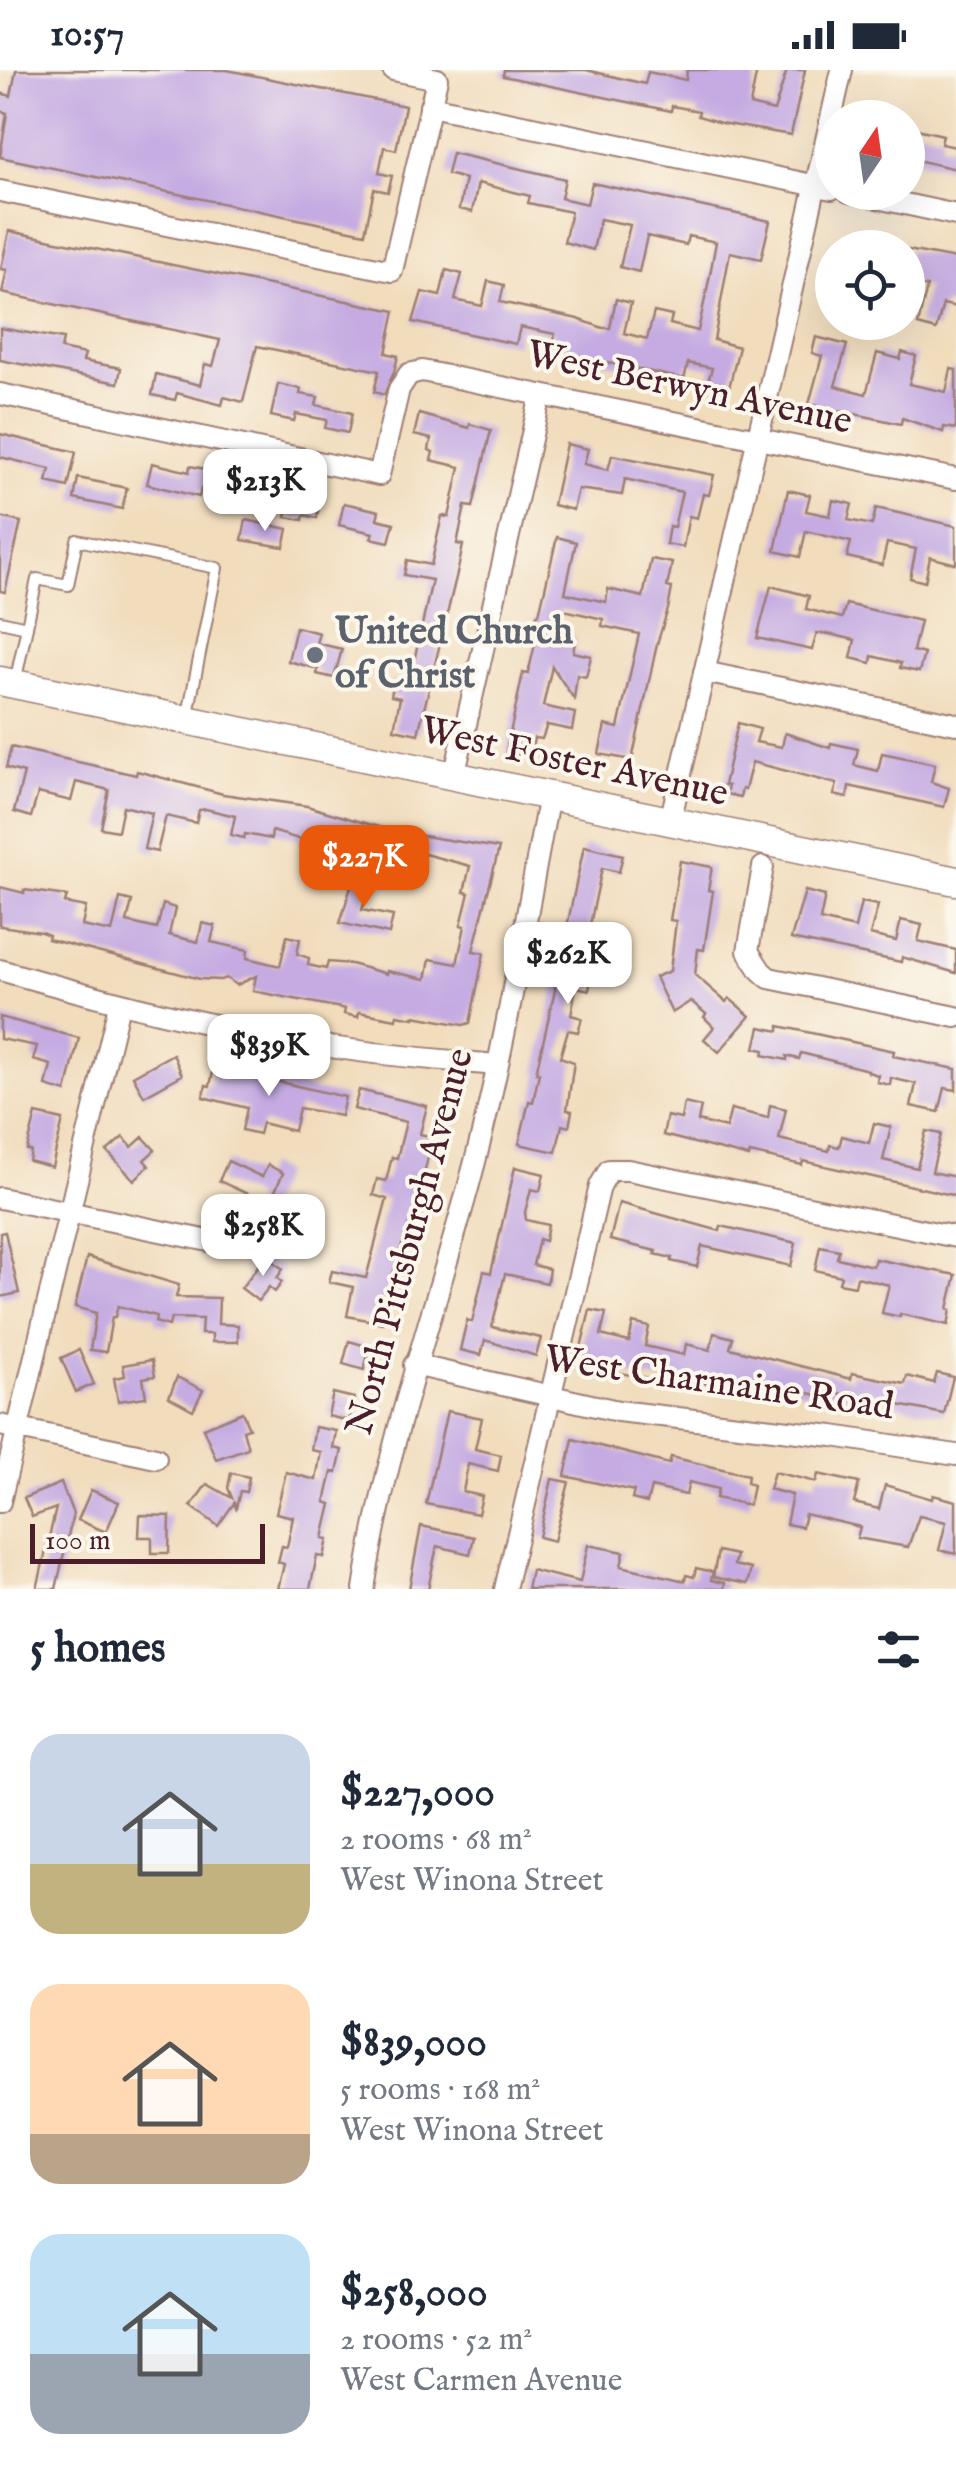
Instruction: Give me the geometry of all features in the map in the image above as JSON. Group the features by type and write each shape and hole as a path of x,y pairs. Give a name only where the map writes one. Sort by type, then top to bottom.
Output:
{"street":[{"path":"0,191 392,271 437,79 393,70"},
{"path":"837,100 842,70"},
{"path":"430,106 815,186"},
{"path":"925,208 956,214"},
{"path":"670,822 787,311 817,210"},
{"name":"West Berwyn Avenue","path":"0,394 379,474 398,389 409,374 430,372 956,480"},
{"path":"454,777 541,395"},
{"path":"704,672 956,724"},
{"name":"West Foster Avenue","path":"8,683 956,881"},
{"name":"North Pittsburgh Avenue","path":"364,1589 374,1521 414,1365 470,1183 549,796"},
{"path":"763,867 748,940 748,952 761,971 784,982 956,1017"},
{"path":"0,970 119,1004 342,1049 497,1065"},
{"path":"0,1502 9,1427 70,1212 119,1004"},
{"path":"505,1589 600,1186 609,1170 628,1170 956,1237"},
{"path":"0,1198 210,1241"},
{"name":"West Charmaine Road","path":"414,1365 550,1398 672,1420 833,1436 956,1455"},
{"path":"9,1427 156,1458"}],"lane":[{"path":"8,683 37,579 68,585 77,540 218,568 187,721"},
{"path":"0,621 27,626"}],"building":[{"path":"16,70 227,70 405,106 396,150 384,147 379,173 392,176 388,192 374,189 365,233 0,157 7,113 0,111 0,93 11,96"},
{"path":"504,70 586,70 645,84 648,72 686,80 687,70 757,70 750,105 774,111 787,70 805,70 791,135 721,123 698,116 699,111 672,106 671,111 503,76"},
{"path":"925,131 943,135 941,144 956,147 956,169 925,162"},
{"path":"452,153 565,179 561,198 587,204 592,183 770,221 761,259 730,252 714,340 739,347 729,388 708,382 712,368 688,363 684,379 552,351 555,334 520,327 516,344 413,322 422,292 440,296 446,270 462,274 455,300 482,306 488,281 504,285 500,302 603,328 610,328 616,299 631,303 624,333 647,339 654,312 672,316 670,324 698,331 716,242 688,236 686,245 647,236 639,272 620,267 630,225 600,219 593,250 564,242 571,212 528,203 530,196 478,183 472,212 459,209 465,179 447,174"},
{"path":"9,231 395,311 386,353 398,356 394,372 384,395 374,392 379,371 257,346 243,402 224,397 222,405 177,393 175,400 152,395 156,374 200,385 205,364 213,366 220,340 2,293 7,270 1,269"},
{"path":"925,253 956,259 956,307 943,304 936,330 925,327"},
{"path":"0,328 63,339 61,349 85,354 83,361 121,368 118,383 0,360"},
{"path":"815,340 847,345 835,386 866,394 877,353 900,359 902,352 916,356 909,384 946,392 951,369 956,370 956,429 944,427 943,432 902,418 901,424 809,404 822,356 812,353"},
{"path":"278,384 318,397 316,405 352,413 348,433 325,428 327,420 296,414 294,421 271,416"},
{"path":"419,414 491,430 473,507 465,506 457,544 463,545 459,565 418,734 394,729 400,698 391,696 394,681 409,684 432,580 404,575 407,560 431,565 442,516 449,517 460,467 431,460 431,439 414,435"},
{"path":"0,434 76,452 68,487 47,482 50,469 0,457"},
{"path":"566,444 588,449 584,464 608,470 612,455 714,475 709,495 703,494 697,518 689,516 683,547 666,544 682,492 625,479 622,495 578,489 573,510 553,505"},
{"path":"152,463 189,472 190,466 264,481 258,512 226,506 228,495 201,489 199,497 147,484"},
{"path":"78,478 127,488 122,509 74,499"},
{"path":"788,490 810,495 806,511 830,516 833,500 852,504 848,520 872,525 876,508 956,526 956,564 930,557 925,582 910,578 916,549 887,543 882,565 847,557 851,542 806,531 800,557 775,551"},
{"path":"291,493 320,499 317,518 286,517"},
{"path":"344,503 379,511 377,519 394,523 389,542 371,538 373,533 339,525"},
{"path":"0,517 21,522 5,592 0,591"},
{"path":"246,520 288,529 284,547 242,540"},
{"path":"557,537 576,542 565,593 606,602 608,589 643,597 651,559 672,563 668,609 632,760 599,754 605,725 618,728 639,634 602,626 603,619 560,609 555,634 576,638 573,652 591,656 586,677 577,675 574,699 552,666 543,706 575,713 572,730 547,725 542,739 534,738 530,757 506,752 523,673 528,674 537,614"},
{"path":"771,586 809,596 806,609 842,618 846,604 920,621 913,651 924,654 919,672 872,656 871,663 851,658 855,640 829,634 817,633 812,650 757,638"},
{"name":"United Church of Christ","path":"296,627 319,633 316,643 342,649 334,678 288,661"},
{"path":"738,723 760,729 756,742 782,747 785,733 830,748 831,743 858,749 854,765 878,771 882,753 935,764 931,782 949,788 944,807 849,786 847,798 834,795 837,784 752,762 740,797 726,794 728,786 724,785"},
{"path":"11,747 136,775 137,771 223,794 307,806 392,831 499,848 473,951 484,953 470,1023 397,1015 396,1019 359,1012 358,1017 344,1014 345,1009 253,991 256,976 237,985 226,978 200,979 48,939 49,935 41,932 0,926 0,887 67,896 65,903 86,907 82,926 112,932 120,898 132,901 127,922 157,929 163,904 175,908 169,935 198,942 202,923 215,926 211,942 248,950 247,958 280,966 287,936 300,939 297,954 309,958 308,965 326,969 328,962 351,964 426,979 430,959 457,964 469,893 464,892 470,866 372,845 367,863 335,854 330,874 310,869 316,844 272,831 271,839 231,835 235,816 206,809 199,810 196,823 166,816 157,852 144,849 152,813 123,806 118,831 101,828 109,790 76,782 71,801 38,793 31,817 14,812 24,773 6,768"},
{"path":"584,846 623,855 619,872 602,868 584,953 627,964 624,979 593,971 589,990 576,987 571,1015 582,1018 578,1032 568,1030 560,1057 574,1062 567,1110 572,1111 569,1127 562,1125 556,1152 519,1144 529,1101 533,1102 555,990 556,975 550,974 553,959 560,960"},
{"path":"680,861 712,867 708,890 713,891 704,950 698,949 695,975 726,1002 729,998 750,1016 719,1052 704,1039 714,1027 704,1017 706,1014 691,1001 672,1013 655,977 670,971 676,921 670,920"},
{"path":"354,876 371,879 362,910 393,916 389,934 340,923"},
{"path":"805,891 825,896 820,920 855,928 861,902 878,905 870,935 896,941 901,920 922,925 918,941 956,950 956,973 902,957 901,962 791,939"},
{"path":"0,1017 79,1038 66,1092 46,1086 51,1065 33,1060 37,1046 0,1039"},
{"path":"779,1026 956,1069 956,1090 945,1088 939,1112 911,1106 916,1084 891,1078 890,1085 877,1082 878,1075 868,1070 801,1053 799,1059 787,1056 787,1060 763,1055 764,1050 755,1048 760,1027 779,1031"},
{"path":"173,1054 182,1075 144,1096 133,1076"},
{"path":"214,1067 345,1097 341,1116 299,1108 294,1131 262,1123 259,1134 242,1130 247,1108 203,1097"},
{"path":"359,1090 427,1106 420,1134 433,1137 411,1227 408,1226 393,1274 383,1323 347,1316 353,1287 329,1282 332,1271 366,1278 387,1199 373,1195 377,1179 386,1181 392,1157 397,1158 406,1122 354,1109"},
{"path":"684,1103 701,1107 698,1121 726,1128 731,1109 768,1118 770,1105 786,1109 779,1139 829,1151 830,1145 839,1147 842,1136 869,1143 874,1123 891,1127 883,1160 917,1168 926,1131 941,1134 932,1172 956,1177 956,1196 803,1161 802,1165 750,1153 749,1157 663,1135 667,1116 681,1119"},
{"path":"36,1114 63,1120 52,1167 29,1161 31,1151 27,1150"},
{"path":"123,1137 132,1147 143,1137 155,1150 144,1160 149,1166 134,1180 107,1151"},
{"path":"228,1161 262,1177 268,1165 283,1173 268,1207 288,1201 297,1231 266,1240 254,1197 219,1181"},
{"path":"515,1167 544,1174 540,1191 531,1189 525,1212 526,1220 548,1225 545,1241 539,1239 533,1265 549,1269 547,1283 505,1274 492,1327 541,1338 536,1356 485,1340 481,1355 460,1350 467,1320 472,1322 484,1271 491,1273"},
{"path":"619,1203 720,1231 721,1226 796,1243 791,1266 702,1246 697,1267 671,1261 672,1258 655,1254 656,1251 610,1240"},
{"path":"5,1232 19,1293 0,1297 0,1233"},
{"path":"820,1246 839,1250 837,1258 873,1266 875,1259 956,1275 948,1325 882,1313 889,1285 857,1277 855,1286 839,1283 841,1276 815,1270"},
{"path":"266,1256 283,1269 277,1278 282,1282 275,1292 269,1287 258,1301 241,1288"},
{"path":"87,1257 179,1285 176,1297 219,1298 218,1324 238,1325 238,1342 212,1342 212,1334 201,1334 202,1319 171,1318 169,1326 155,1322 156,1316 118,1306 112,1317 106,1352 90,1350 96,1313 75,1307"},
{"path":"590,1310 606,1313 601,1335 629,1342 633,1323 649,1327 645,1346 684,1355 686,1344 710,1350 714,1333 733,1338 730,1348 851,1379 852,1373 905,1384 907,1376 934,1383 937,1373 953,1377 944,1414 832,1392 830,1398 770,1384 769,1390 718,1379 716,1386 667,1374 665,1381 614,1372 578,1360"},
{"path":"349,1341 370,1347 364,1370 343,1364"},
{"path":"79,1350 94,1384 76,1392 61,1358"},
{"path":"152,1360 155,1376 143,1378 146,1397 118,1401 114,1378 125,1376 123,1365"},
{"path":"177,1377 203,1390 193,1410 169,1397"},
{"path":"333,1393 354,1398 349,1421 328,1416"},
{"path":"447,1411 482,1418 475,1449 501,1455 498,1471 468,1464 463,1492 482,1496 478,1514 426,1504"},
{"path":"242,1412 249,1428 243,1430 248,1448 216,1459 203,1428"},
{"path":"315,1427 336,1431 333,1448 342,1450 325,1502 331,1504 323,1538 328,1539 324,1557 317,1556 310,1589 278,1589 284,1564 278,1562 282,1546 287,1547 293,1517 276,1513 286,1472 316,1480 321,1452 311,1450"},
{"path":"573,1439 669,1464 671,1457 748,1475 747,1483 753,1485 749,1505 716,1498 718,1489 689,1482 686,1495 651,1487 647,1503 632,1499 634,1491 565,1476"},
{"path":"774,1472 816,1482 818,1474 859,1483 854,1503 879,1509 885,1485 932,1499 933,1495 956,1501 956,1554 939,1550 946,1522 919,1516 908,1547 857,1538 860,1527 805,1514 802,1527 786,1524 792,1495 769,1489"},
{"path":"231,1473 249,1477 246,1492 240,1491 236,1508 234,1503 218,1526 191,1506 207,1484 232,1498 228,1488"},
{"path":"552,1479 569,1482 554,1541 539,1537"},
{"path":"61,1483 73,1514 56,1589 37,1589 56,1508 32,1517 24,1498"},
{"path":"91,1490 119,1502 106,1532 78,1520"},
{"path":"140,1515 170,1516 169,1553 152,1553 152,1537 139,1537"},
{"path":"421,1526 474,1537 470,1554 437,1546 428,1589 409,1589"},
{"path":"588,1545 624,1552 621,1566 685,1581 686,1575 694,1577 696,1568 713,1572 711,1580 725,1583 724,1589 527,1589 531,1570 580,1582"},
{"path":"718,1551 736,1555 734,1565 751,1569 747,1584 713,1577"}],"place":[{"name":"United Church of Christ","path":"315,655"}]}
